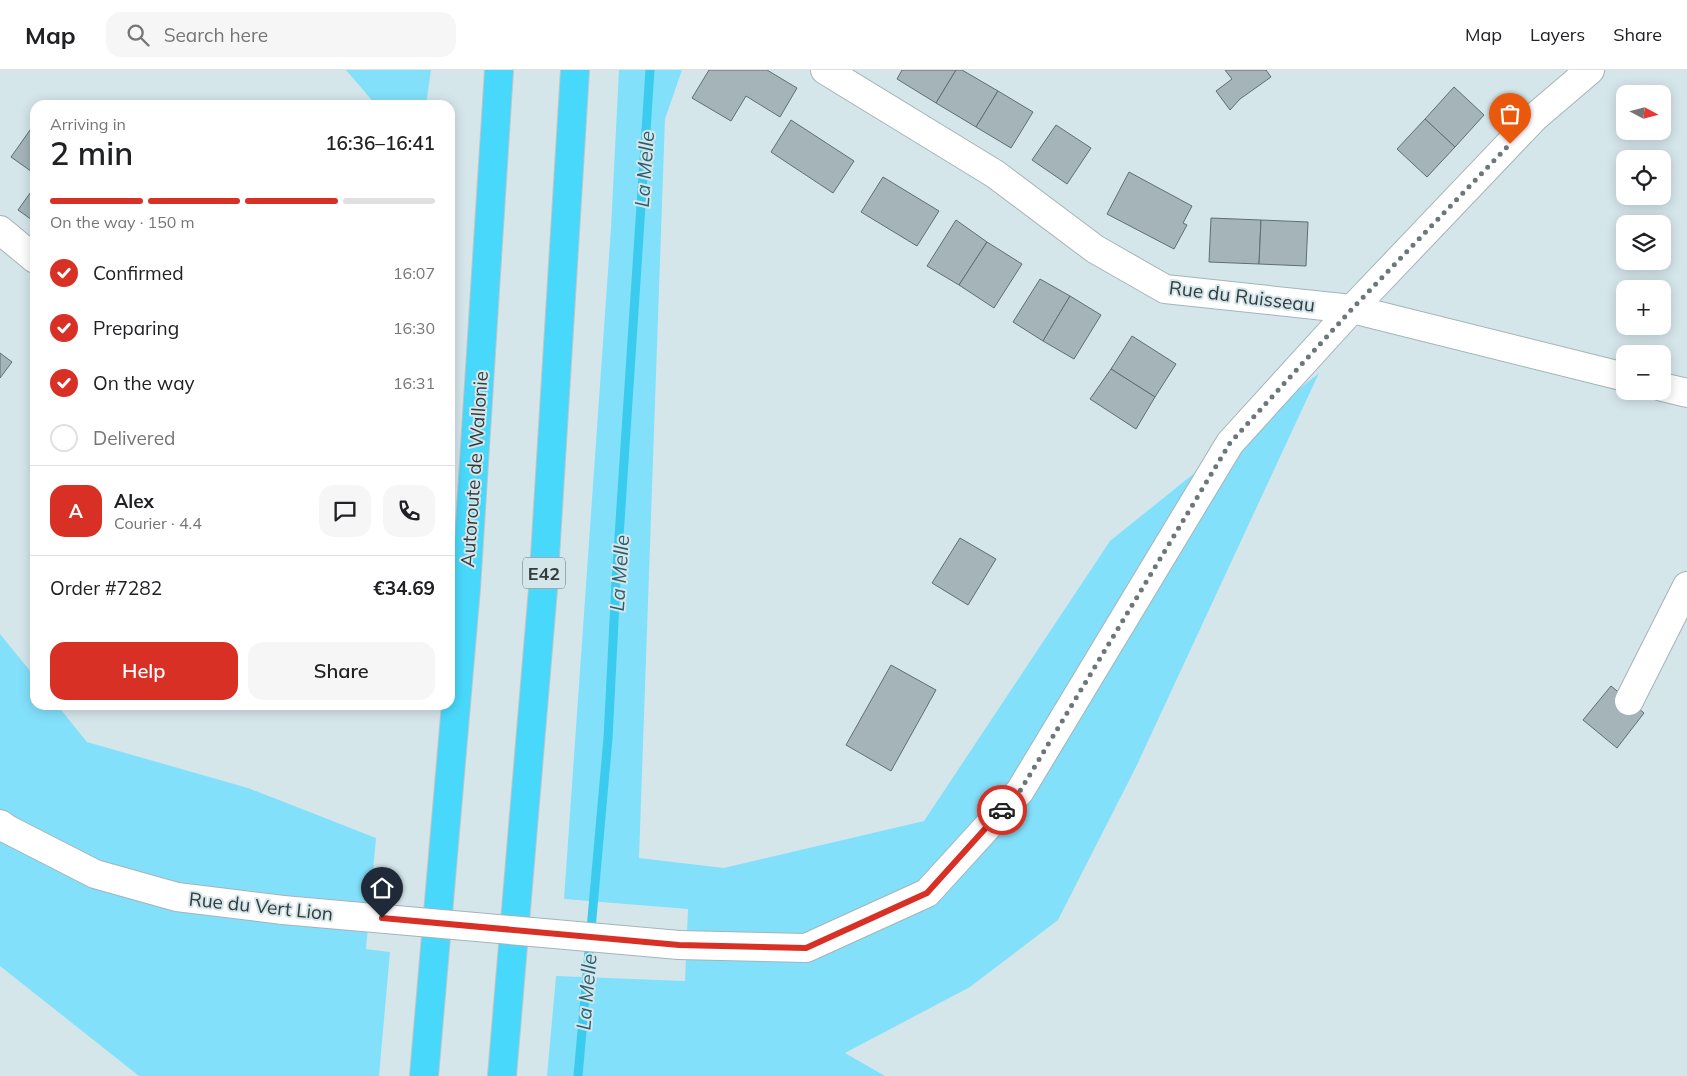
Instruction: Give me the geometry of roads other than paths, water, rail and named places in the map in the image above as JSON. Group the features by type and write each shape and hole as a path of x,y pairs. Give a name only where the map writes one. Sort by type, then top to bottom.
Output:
{"highway":[{"name":"Autoroute de Wallonie","path":"424,1076 466,588 499,70"},
{"name":"E42","path":"502,1076 543,589 575,70"}],"street":[{"name":"Rue du Ruisseau","path":"824,70 995,174 1095,249 1165,289 1352,309 1616,376"},
{"path":"1352,309 1535,117 1590,70"},
{"path":"0,230 30,255"},
{"name":"Rue du Vert Lion","path":"0,824 94,874 177,897 283,910 679,945 806,948 927,893 1020,791 1230,443 1352,309"},
{"path":"1671,389 1687,393"},
{"path":"1629,700 1687,586"}],"waterway":[{"name":"La Melle","path":"578,1076 608,738 616,582 650,70"}]}
